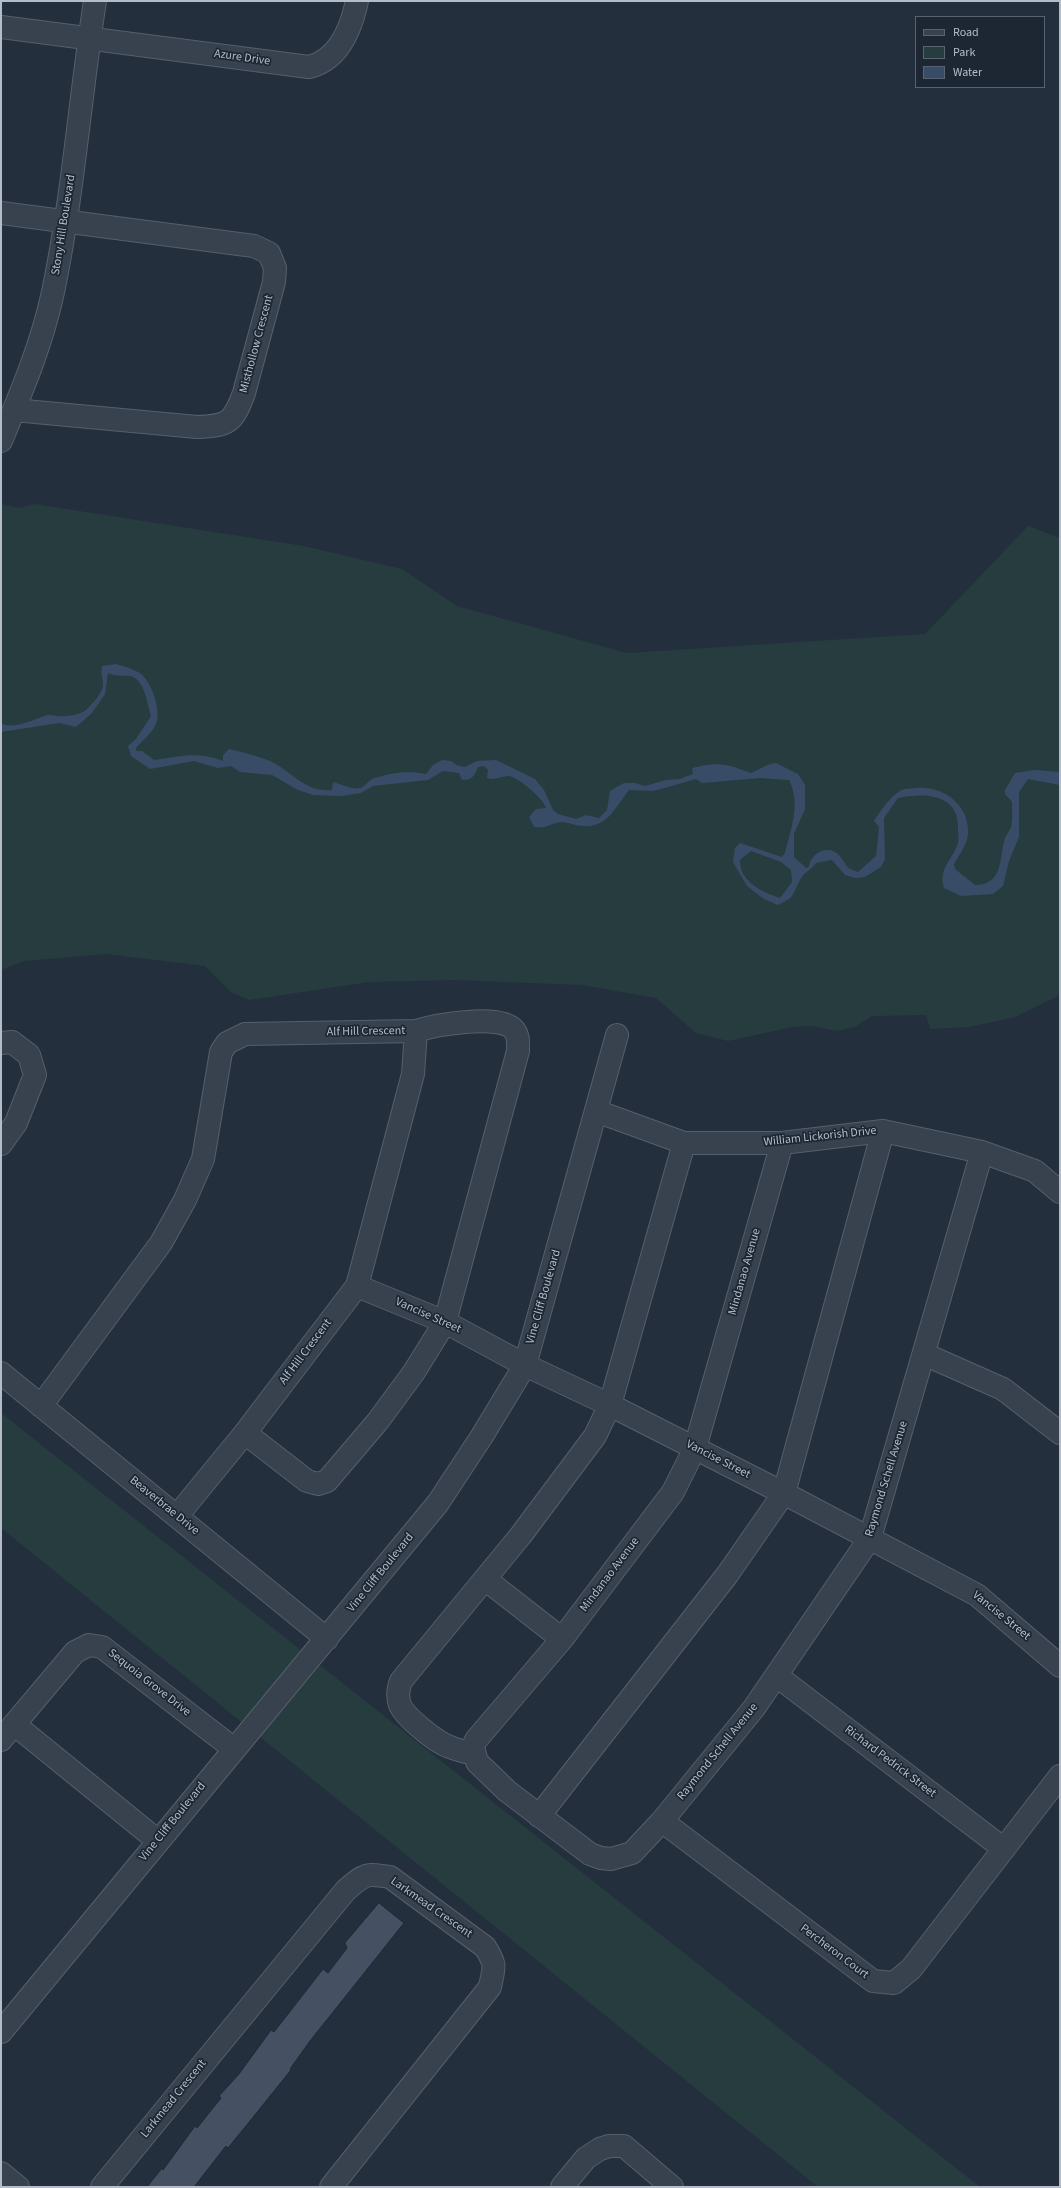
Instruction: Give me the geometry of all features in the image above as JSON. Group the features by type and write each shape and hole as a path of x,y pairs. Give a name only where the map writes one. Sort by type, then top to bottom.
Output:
{"street":[{"name":"Stony Hill Boulevard","path":"1,441 31,369 53,294 66,221 89,37 95,1"},
{"name":"Azure Drive","path":"1,27 89,37 308,67 327,60 340,46 354,14 357,1"},
{"name":"Misthollow Crescent","path":"1,213 254,246 269,253 275,268 274,282 244,393 234,416 228,423 215,426 197,427 14,410"},
{"path":"245,1433 307,1481 318,1484 327,1480 378,1421 414,1372 445,1322 518,1051 518,1039 514,1030 505,1023 438,1024 416,1031"},
{"name":"Alf Hill Crescent","path":"41,1406 161,1243 185,1200 203,1159 217,1067 221,1052 227,1043 245,1034 416,1031 413,1074 356,1286 245,1433 177,1516"},
{"name":"Vine Cliff Boulevard","path":"2,2028 438,1503 482,1436 524,1365 617,1035"},
{"path":"1,1043 12,1042 29,1055 35,1075 16,1123 1,1144"},
{"name":"William Lickorish Drive","path":"596,1111 684,1143 782,1143 883,1131 982,1152 1035,1171 1060,1192"},
{"path":"539,1816 727,1576 784,1493 883,1131"},
{"path":"662,1821 632,1853 612,1860 590,1854 507,1791 477,1762 474,1754 448,1747 434,1738 404,1712 398,1695 401,1681 521,1535 595,1436 610,1405 684,1143"},
{"name":"Mindanao Avenue","path":"474,1754 473,1747 476,1740 562,1638 673,1492 695,1448 782,1143"},
{"name":"Raymond Schell Avenue","path":"662,1821 754,1708 870,1538 982,1152"},
{"name":"Vancise Street","path":"356,1286 445,1322 524,1365 610,1405 784,1493 977,1595 1060,1666"},
{"path":"924,1354 1003,1389 1060,1433"},
{"name":"Beaverbrae Drive","path":"1,1373 327,1638"},
{"path":"485,1579 562,1638"},
{"name":"Sequoia Grove Drive","path":"1,1740 74,1652 89,1645 102,1647 234,1749"},
{"name":"Richard Pedrick Street","path":"777,1676 1004,1849"},
{"path":"14,1724 158,1841"},
{"name":"Percheron Court","path":"662,1821 873,1981 894,1983 911,1969 1060,1776"},
{"name":"Larkmead Crescent","path":"102,2187 346,1890 363,1876 374,1875 390,1877 485,1947 494,1961 494,1971 490,1987 331,2187"},
{"path":"562,2187 586,2158 600,2149 609,2146 624,2146 672,2187"},
{"path":"1,2173 18,2187"}],"green space":[{"path":"1,504 19,508 34,504 304,546 402,569 457,606 627,653 925,634 1028,526 1060,538 1060,995 1015,1017 969,1027 930,1029 926,1015 872,1016 855,1027 837,1031 811,1026 793,1027 728,1041 696,1033 656,998 582,985 454,980 369,982 249,1000 231,992 205,966 106,954 24,961 1,970"},
{"path":"1,1413 980,2187 818,2187 1,1528"}],"water":[{"path":"116,664 134,670 144,677 153,693 158,713 156,724 136,748 136,751 142,751 154,760 197,755 223,761 223,755 229,749 270,761 306,785 322,790 332,790 333,782 350,788 360,788 372,779 385,775 405,772 426,774 433,765 442,760 451,761 456,765 465,767 477,761 496,760 535,779 544,790 553,810 558,814 576,819 586,815 599,818 607,810 610,791 624,783 635,783 645,786 666,780 680,779 693,774 692,768 716,764 736,767 751,773 770,764 776,763 798,774 805,785 805,809 794,834 794,857 806,868 809,867 812,859 817,853 829,850 838,854 848,868 858,872 876,856 879,827 874,821 886,804 892,797 902,790 925,788 944,793 959,805 967,823 968,834 966,842 954,864 955,869 975,885 984,884 996,875 999,869 1005,838 1011,827 1012,802 1005,794 1005,790 1015,773 1035,770 1060,772 1060,785 1028,779 1019,792 1019,837 1009,861 1003,886 993,894 961,896 944,888 944,869 958,843 956,816 952,807 946,802 937,798 928,796 908,796 898,798 884,818 885,859 881,867 865,877 856,878 845,875 832,860 816,863 803,875 792,896 778,905 764,899 747,886 733,862 735,848 740,843 782,857 785,853 795,807 793,789 789,780 760,778 702,783 696,779 654,791 629,790 605,820 591,826 561,822 554,823 546,827 534,827 529,817 536,809 546,808 541,799 524,784 513,777 506,776 493,779 487,778 488,770 484,766 478,767 470,779 465,780 462,780 459,773 443,771 428,780 373,786 361,793 342,796 313,795 298,790 272,775 240,772 231,766 218,768 194,761 150,769 131,756 128,746 136,739 151,716 145,693 135,678 108,673 105,694 92,713 76,727 59,723 1,732 1,723 12,726 49,715 68,716 83,712 94,702 103,687 101,671 102,666","holes":["751,851 781,862 791,870 792,882 780,898 766,893 753,885 743,874 740,860"]}],"building":[{"path":"379,1903 404,1923 310,2041 290,2069 291,2070 228,2148 226,2146 194,2187 147,2187 162,2168 163,2170 195,2126 197,2128 221,2098 219,2096 239,2074 271,2030 274,2032 323,1969 328,1973 347,1948 345,1943"}]}
